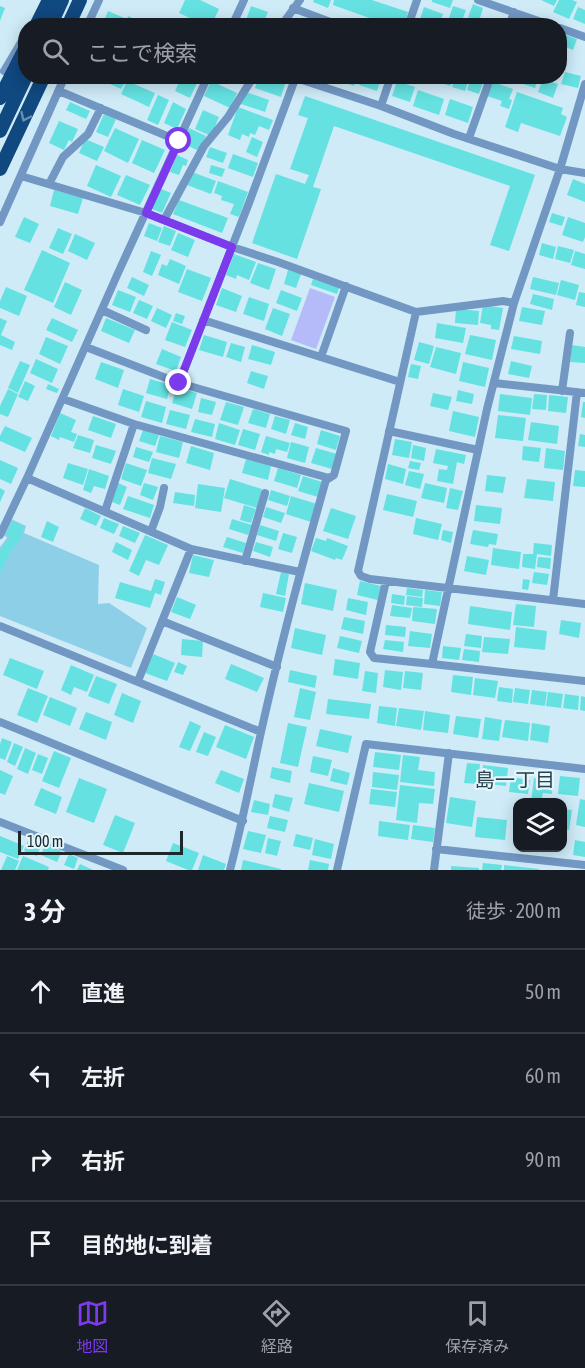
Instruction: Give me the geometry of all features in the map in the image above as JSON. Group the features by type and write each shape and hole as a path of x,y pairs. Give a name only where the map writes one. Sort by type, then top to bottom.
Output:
{"highway":[{"path":"40,18 49,0"},
{"path":"54,18 62,0"},
{"path":"72,18 80,0"},
{"path":"0,98 18,62"},
{"path":"0,131 22,84"},
{"path":"0,180 3,163 40,84"}],"street":[{"path":"33,18 41,0"},
{"path":"91,18 99,0"},
{"path":"236,18 244,0"},
{"path":"286,18 300,0"},
{"path":"411,18 417,0"},
{"path":"478,0 531,18"},
{"path":"293,8 320,18"},
{"path":"512,18 514,12"},
{"path":"567,31 585,37"},
{"path":"1,73 18,46"},
{"path":"0,222 61,84"},
{"path":"0,535 205,84"},
{"path":"164,220 204,146 228,117 249,84"},
{"path":"179,383 232,247 290,84"},
{"path":"313,84 560,169 585,173"},
{"path":"381,106 388,84"},
{"path":"469,138 488,84"},
{"path":"432,664 478,450 514,303 560,169 585,84"},
{"path":"58,91 179,141"},
{"path":"49,184 63,157 88,134 101,108"},
{"path":"21,176 146,213 232,247 416,312 503,301 514,303"},
{"path":"321,357 346,286"},
{"path":"102,310 146,330"},
{"path":"416,312 358,572 361,576 370,579 585,604"},
{"path":"203,320 400,382"},
{"path":"562,391 570,333"},
{"path":"86,347 179,383 346,431 334,475 326,480 300,572 230,870"},
{"path":"494,383 581,393 553,600"},
{"path":"63,399 134,424 329,478"},
{"path":"105,512 134,424"},
{"path":"389,431 478,450"},
{"path":"27,478 191,549 300,572"},
{"path":"151,531 164,488"},
{"path":"245,561 265,493"},
{"path":"138,681 191,549"},
{"path":"386,581 370,652 374,658 585,681"},
{"path":"162,621 277,667"},
{"path":"0,626 261,732"},
{"path":"0,722 243,821"},
{"path":"337,870 366,744 585,769"},
{"path":"434,870 449,753"},
{"path":"0,822 123,870"},
{"path":"436,849 585,865"}],"shaded area":[{"path":"310,288 335,297 316,349 291,340"},
{"path":"11,519 26,526 24,533 99,565 98,604 109,603 147,628 131,668 0,616 0,547 7,538 4,535"}],"building":[{"path":"185,0 200,0 219,9 215,18 190,18 179,13"},
{"path":"314,0 331,0 328,8 313,2"},
{"path":"334,0 372,0 408,12 406,18 370,18 333,5"},
{"path":"432,0 453,0 450,8 432,2"},
{"path":"541,0 557,0 554,6"},
{"path":"559,0 577,2 569,19 553,12"},
{"path":"473,4 483,8 480,18 468,17"},
{"path":"0,6 5,8 0,21"},
{"path":"251,6 268,12 265,18 247,18"},
{"path":"453,6 466,10 463,18 449,18"},
{"path":"424,7 443,14 442,18 420,18"},
{"path":"578,7 585,10 585,24 573,19"},
{"path":"108,11 125,18 105,18"},
{"path":"567,35 577,39 573,50 567,48"},
{"path":"567,72 581,76 578,88 561,84 567,84"},
{"path":"110,84 124,84 121,89"},
{"path":"126,84 134,84 155,93 149,107 121,94"},
{"path":"178,84 197,84 190,98 175,91"},
{"path":"210,84 218,84 237,93 230,108 204,96"},
{"path":"256,84 285,84 281,97 255,88"},
{"path":"359,84 379,84 377,91"},
{"path":"396,84 415,87 410,102 392,96"},
{"path":"453,84 467,84 465,91 452,87"},
{"path":"469,84 483,84 479,94 467,90"},
{"path":"492,84 513,89 509,99 512,100 509,109 500,106 502,101 487,96"},
{"path":"523,84 536,84 535,88"},
{"path":"541,84 558,84 553,98 538,92"},
{"path":"418,90 444,99 439,115 413,106"},
{"path":"246,92 269,100 265,112 241,104"},
{"path":"517,92 563,108 561,114 567,117 560,136 521,123 518,132 505,127"},
{"path":"158,95 169,100 158,125 147,120"},
{"path":"305,96 535,175 509,251 490,245 510,186 334,126 313,187 321,189 297,259 252,243 276,174 305,184 309,175 290,169 308,118 298,115"},
{"path":"450,99 473,107 468,123 445,115"},
{"path":"70,102 90,111 86,119 66,110"},
{"path":"173,102 186,109 177,129 164,123"},
{"path":"238,107 273,120 269,130 259,126 255,135 250,133 249,137 242,134 240,140 228,135"},
{"path":"203,110 219,117 211,136 195,129"},
{"path":"104,114 116,119 108,137 96,132"},
{"path":"59,121 78,129 72,142 69,140 64,150 49,143"},
{"path":"115,128 139,139 128,163 104,151"},
{"path":"189,128 206,136 199,151 182,143"},
{"path":"252,137 263,142 257,157 246,152"},
{"path":"85,139 104,147 97,161 79,153"},
{"path":"142,140 165,150 154,173 132,163"},
{"path":"210,147 227,153 223,163 206,157"},
{"path":"233,154 258,163 253,177 228,168"},
{"path":"177,155 188,160 179,175 170,172"},
{"path":"96,165 121,176 111,197 87,186"},
{"path":"211,165 225,169 222,177 209,173"},
{"path":"192,172 216,181 211,194 187,185"},
{"path":"126,175 150,185 140,205 117,195"},
{"path":"573,179 585,184 585,202 567,195"},
{"path":"218,181 248,192 239,217 230,214 234,204 221,200 222,196 214,193"},
{"path":"161,189 171,193 162,213 152,209"},
{"path":"54,190 83,198 78,214 50,206"},
{"path":"179,200 228,218 222,233 173,214"},
{"path":"552,213 565,217 562,226 549,222"},
{"path":"24,217 39,224 30,243 15,237"},
{"path":"568,217 585,223 583,242 562,235"},
{"path":"149,223 162,228 157,241 144,236"},
{"path":"164,226 176,231 170,246 158,242"},
{"path":"58,228 72,234 63,254 49,248"},
{"path":"178,233 195,240 188,257 171,250"},
{"path":"75,234 95,243 87,260 68,251"},
{"path":"542,243 556,247 553,259 539,255"},
{"path":"558,246 574,250 570,263 555,259"},
{"path":"42,250 70,263 53,303 24,290"},
{"path":"151,251 161,255 152,276 143,272"},
{"path":"575,251 585,254 585,269 571,265"},
{"path":"234,254 256,262 249,280 237,275 236,279 226,275"},
{"path":"170,259 186,266 179,284 158,275 162,264 167,266"},
{"path":"258,263 276,269 269,290 250,283"},
{"path":"187,269 211,278 202,301 178,292"},
{"path":"288,270 301,274 296,288 284,284"},
{"path":"132,277 149,285 144,296 127,288"},
{"path":"533,277 559,283 556,295 530,289"},
{"path":"313,279 339,288 337,294 311,285"},
{"path":"561,280 579,285 575,300 557,295"},
{"path":"65,282 82,290 71,315 54,307"},
{"path":"6,287 27,296 19,316 0,308 0,301"},
{"path":"222,288 242,296 236,312 216,305"},
{"path":"118,290 136,297 130,312 112,305"},
{"path":"281,290 302,298 297,311 276,303"},
{"path":"579,292 585,293 585,307 576,305"},
{"path":"533,294 554,299 552,310 530,304"},
{"path":"249,297 269,304 264,321 243,314"},
{"path":"139,300 153,306 147,319 133,313"},
{"path":"483,305 503,308 499,330 491,329 491,325 480,323"},
{"path":"522,307 545,311 542,325 519,321"},
{"path":"157,308 172,315 166,328 151,321"},
{"path":"273,308 290,314 282,336 265,329"},
{"path":"456,309 479,311 478,325 455,323"},
{"path":"176,313 185,316 182,324 173,321"},
{"path":"0,318 7,321 1,335 15,342 12,350 0,345"},
{"path":"52,318 78,330 72,342 46,330"},
{"path":"106,318 135,330 129,343 101,331"},
{"path":"172,322 192,330 185,347 165,340"},
{"path":"437,323 466,328 463,343 435,338"},
{"path":"204,335 227,342 223,357 199,350"},
{"path":"470,335 496,340 492,360 465,354"},
{"path":"514,336 542,341 540,354 511,349"},
{"path":"46,337 68,346 60,364 39,354"},
{"path":"419,342 434,346 429,364 414,360"},
{"path":"231,343 245,347 241,362 226,357"},
{"path":"252,345 275,352 271,365 248,359"},
{"path":"572,345 585,347 585,363 570,362"},
{"path":"436,347 461,353 456,374 430,367"},
{"path":"162,349 181,357 176,371 156,364"},
{"path":"36,359 58,369 52,383 30,373"},
{"path":"20,361 30,365 18,393 8,388"},
{"path":"511,361 532,366 529,378 508,374"},
{"path":"101,362 124,370 118,388 95,379"},
{"path":"463,362 489,368 485,387 459,381"},
{"path":"411,364 421,366 418,379 408,377"},
{"path":"251,371 268,376 264,389 247,383"},
{"path":"150,379 171,385 167,399 146,393"},
{"path":"25,381 35,386 28,401 18,397"},
{"path":"48,384 59,389 57,393 46,389"},
{"path":"177,387 197,393 192,409 172,403"},
{"path":"8,389 18,394 8,417 0,414 0,406"},
{"path":"123,389 144,396 139,412 118,405"},
{"path":"458,390 474,394 472,404 456,401"},
{"path":"433,393 452,397 448,410 430,406"},
{"path":"500,394 532,398 530,415 498,411"},
{"path":"534,394 547,395 546,410 532,409"},
{"path":"549,395 568,397 566,413 548,411"},
{"path":"201,398 216,402 212,415 198,412"},
{"path":"146,401 166,407 162,423 141,417"},
{"path":"226,402 244,407 238,425 220,420"},
{"path":"583,402 585,402 585,418 581,417"},
{"path":"253,409 270,414 266,428 248,423"},
{"path":"170,410 190,415 186,429 166,424"},
{"path":"453,411 479,417 475,437 449,431"},
{"path":"60,413 76,420 71,432 77,434 74,442 60,437 59,440 51,436"},
{"path":"498,415 526,418 523,441 495,438"},
{"path":"93,416 116,424 111,438 88,430"},
{"path":"275,416 290,420 286,434 271,429"},
{"path":"195,419 215,424 212,437 191,432"},
{"path":"531,422 559,426 557,444 528,440"},
{"path":"219,423 240,430 235,445 215,439"},
{"path":"295,423 308,427 305,439 291,435"},
{"path":"5,426 32,438 25,452 0,441"},
{"path":"243,429 260,434 255,450 238,445"},
{"path":"143,430 159,435 155,446 139,441"},
{"path":"321,430 340,436 336,450 317,444"},
{"path":"580,434 585,435 585,447 578,446"},
{"path":"78,435 94,440 90,453 73,448"},
{"path":"160,436 183,442 179,458 156,452"},
{"path":"266,436 290,443 287,452 276,449 275,454 269,452 269,455 261,452"},
{"path":"395,439 412,442 409,458 392,455"},
{"path":"291,442 309,447 305,463 287,458"},
{"path":"96,445 116,451 111,464 92,458"},
{"path":"413,445 426,448 424,461 411,458"},
{"path":"191,446 214,453 210,470 186,463"},
{"path":"523,446 541,448 539,462 522,460"},
{"path":"136,447 153,452 149,462 133,457"},
{"path":"316,448 337,454 332,469 311,463"},
{"path":"546,448 565,451 563,470 544,468"},
{"path":"436,449 466,455 464,464 457,462 453,484 437,481 439,469 447,470 448,466 433,463"},
{"path":"152,458 176,464 171,479 148,473"},
{"path":"246,459 271,466 268,480 242,473"},
{"path":"0,460 18,468 11,484 0,479"},
{"path":"410,461 421,463 419,470 408,468"},
{"path":"68,463 88,469 83,485 63,478"},
{"path":"126,463 147,470 141,486 121,479"},
{"path":"388,464 406,469 403,484 385,479"},
{"path":"278,468 301,475 297,488 274,481"},
{"path":"89,469 109,476 105,489 94,486 91,493 83,490"},
{"path":"575,470 585,471 585,487 573,486"},
{"path":"409,471 424,474 420,489 405,485"},
{"path":"487,475 506,477 503,493 485,491"},
{"path":"303,476 322,482 318,497 298,491"},
{"path":"230,479 262,489 257,508 224,498"},
{"path":"527,479 555,482 553,501 524,498"},
{"path":"118,483 127,487 120,505 112,502"},
{"path":"144,483 158,487 153,500 140,495"},
{"path":"425,483 447,488 444,503 421,498"},
{"path":"198,484 225,488 221,512 195,508"},
{"path":"0,488 5,491 0,502"},
{"path":"450,488 463,491 458,510 446,508"},
{"path":"271,490 290,496 287,506 268,500"},
{"path":"175,492 195,495 194,506 173,503"},
{"path":"387,494 417,501 413,517 383,510"},
{"path":"128,496 154,505 150,518 123,509"},
{"path":"291,496 317,504 311,522 286,514"},
{"path":"244,505 256,509 251,523 240,520"},
{"path":"476,505 502,508 500,524 474,521"},
{"path":"266,507 285,513 281,523 263,517"},
{"path":"85,508 101,516 96,526 80,519"},
{"path":"331,508 356,516 348,539 323,531"},
{"path":"104,518 119,524 114,534 100,528"},
{"path":"416,518 442,524 438,540 413,534"},
{"path":"232,519 252,525 248,535 229,529"},
{"path":"12,521 25,527 21,533 23,535 10,552 0,573 0,551 10,537 6,534"},
{"path":"47,521 59,527 53,542 41,537"},
{"path":"260,525 279,531 276,541 257,535"},
{"path":"123,526 140,533 135,543 119,536"},
{"path":"443,530 453,532 451,543 441,540"},
{"path":"473,530 498,534 496,545 489,544 488,547 470,544"},
{"path":"283,533 297,537 292,553 278,549"},
{"path":"145,535 168,545 159,565 146,560 139,576 129,571"},
{"path":"227,537 246,543 243,553 223,547"},
{"path":"316,538 326,541 327,538 348,546 342,560 336,558 335,560 311,551"},
{"path":"116,542 132,550 128,560 112,552"},
{"path":"256,542 273,547 270,557 253,551"},
{"path":"534,543 552,545 551,556 537,554 535,569 522,567 523,554 533,554"},
{"path":"493,548 521,552 519,569 491,565"},
{"path":"193,555 214,560 209,577 189,573"},
{"path":"467,556 489,560 486,575 464,571"},
{"path":"538,557 551,558 550,569 537,567"},
{"path":"281,572 289,574 285,596 276,594"},
{"path":"534,572 549,574 547,585 532,583"},
{"path":"155,579 165,582 161,595 155,593 150,608 115,598 120,582 151,591"},
{"path":"523,579 530,580 528,590 522,589"},
{"path":"360,581 381,586 378,600 357,595"},
{"path":"305,583 337,590 333,611 301,604"},
{"path":"407,588 423,590 422,597 406,595"},
{"path":"425,590 442,592 440,606 424,604"},
{"path":"263,593 286,598 283,612 260,607"},
{"path":"392,594 405,596 404,605 391,603"},
{"path":"407,596 423,598 422,607 406,605"},
{"path":"177,597 196,605 190,619 171,612"},
{"path":"348,598 368,602 366,615 346,610"},
{"path":"516,604 536,606 534,627 513,625"},
{"path":"392,605 412,608 410,618 390,616"},
{"path":"470,606 512,612 510,630 468,624"},
{"path":"413,607 437,609 435,624 412,621"},
{"path":"344,617 365,621 363,634 341,629"},
{"path":"561,620 581,623 579,638 559,634"},
{"path":"386,625 406,627 405,637 385,635"},
{"path":"516,627 547,631 545,650 514,647"},
{"path":"295,628 326,635 322,655 291,648"},
{"path":"410,631 432,634 430,648 408,646"},
{"path":"466,634 482,636 481,648 464,646"},
{"path":"340,636 362,641 359,653 337,648"},
{"path":"484,637 510,639 508,654 482,652"},
{"path":"182,639 203,641 202,657 181,655"},
{"path":"385,640 404,642 403,652 383,649"},
{"path":"443,646 461,648 459,660 442,658"},
{"path":"464,649 480,651 479,662 462,660"},
{"path":"153,654 175,663 167,681 145,673"},
{"path":"10,658 44,671 37,689 3,675"},
{"path":"335,659 360,663 358,679 333,675"},
{"path":"178,662 187,666 183,675 174,672"},
{"path":"231,664 264,678 257,692 225,679"},
{"path":"71,665 94,675 87,692 74,687 71,695 61,690"},
{"path":"290,670 317,676 315,688 288,682"},
{"path":"385,670 403,672 401,690 383,687"},
{"path":"365,671 378,673 376,693 362,691"},
{"path":"405,671 423,673 421,690 403,688"},
{"path":"453,675 473,677 471,695 451,692"},
{"path":"96,676 117,684 109,704 88,696"},
{"path":"475,678 498,681 495,698 473,695"},
{"path":"499,687 513,689 512,703 497,701"},
{"path":"28,688 48,696 37,723 17,715"},
{"path":"300,688 316,692 310,720 294,717"},
{"path":"515,688 530,690 528,704 513,702"},
{"path":"532,690 547,692 545,706 530,704"},
{"path":"548,692 563,694 561,708 546,706"},
{"path":"122,693 141,701 133,723 114,715"},
{"path":"565,694 579,696 578,710 563,708"},
{"path":"581,696 585,697 585,711 580,710"},
{"path":"50,697 77,708 70,726 43,715"},
{"path":"328,699 371,704 369,719 326,714"},
{"path":"379,706 397,708 395,726 377,723"},
{"path":"399,708 424,711 421,730 396,726"},
{"path":"425,711 450,715 448,733 423,730"},
{"path":"86,712 112,722 106,740 79,729"},
{"path":"456,716 481,719 478,738 453,734"},
{"path":"485,717 502,720 499,741 482,739"},
{"path":"505,720 530,723 528,741 502,737"},
{"path":"190,721 201,726 190,751 179,747"},
{"path":"288,723 307,727 298,767 280,763"},
{"path":"532,723 550,726 548,743 530,740"},
{"path":"225,725 254,737 246,759 216,747"},
{"path":"320,729 352,736 348,753 316,746"},
{"path":"204,732 216,737 208,756 196,752"},
{"path":"2,738 12,742 5,760 0,758"},
{"path":"14,743 23,747 15,766 7,762"},
{"path":"25,748 36,753 28,774 17,769"},
{"path":"54,751 71,758 59,788 42,781"},
{"path":"375,752 401,755 399,770 373,767"},
{"path":"38,754 48,758 42,774 32,770"},
{"path":"403,755 420,757 418,770 435,772 434,786 400,782"},
{"path":"313,756 332,760 328,776 310,772"},
{"path":"467,763 480,764 478,784 464,783"},
{"path":"483,765 508,768 506,786 481,783"},
{"path":"272,767 292,771 290,783 270,778"},
{"path":"333,768 350,773 347,785 330,781"},
{"path":"0,770 13,776 5,795 0,793"},
{"path":"221,770 244,779 239,793 215,783"},
{"path":"373,772 399,775 397,790 372,787"},
{"path":"560,776 580,778 578,796 558,794"},
{"path":"511,777 530,780 528,794 509,792"},
{"path":"79,778 107,789 94,823 66,812"},
{"path":"534,778 553,780 552,794 543,793 542,798 532,798"},
{"path":"309,783 344,791 339,812 304,804"},
{"path":"400,785 435,789 433,804 419,803 417,823 396,820"},
{"path":"41,788 62,797 56,814 34,805"},
{"path":"371,789 397,792 395,807 369,804"},
{"path":"275,794 293,798 289,812 272,807"},
{"path":"450,797 476,801 472,827 446,823"},
{"path":"580,799 585,800 585,827 576,825"},
{"path":"254,800 270,804 268,815 251,812"},
{"path":"567,810 572,810 569,830 567,830"},
{"path":"115,815 135,823 123,853 103,845"},
{"path":"270,816 288,820 285,832 267,828"},
{"path":"477,817 507,820 505,840 475,837"},
{"path":"379,821 410,825 408,840 378,836"},
{"path":"413,825 435,828 433,842 411,839"},
{"path":"248,831 266,835 261,853 243,849"},
{"path":"296,834 313,838 310,850 293,846"},
{"path":"0,836 24,846 18,859 0,852"},
{"path":"29,838 42,843 37,856 24,851"},
{"path":"268,838 281,841 277,856 265,853"},
{"path":"315,839 334,844 331,859 312,855"},
{"path":"575,840 585,842 585,857 573,855"},
{"path":"173,843 199,853 192,870 166,861"},
{"path":"45,844 62,851 57,862 41,855"},
{"path":"69,854 78,858 74,869 64,865"},
{"path":"203,855 226,864 224,870 198,870"},
{"path":"7,856 19,861 15,870 1,870"},
{"path":"23,856 49,867 48,870 17,870"},
{"path":"243,860 281,869 281,870 241,870"},
{"path":"310,860 329,864 328,870 308,870"},
{"path":"483,863 502,865 501,870 482,870"},
{"path":"80,864 93,870 77,870"},
{"path":"504,865 539,869 539,870 504,870"},
{"path":"451,866 479,868 479,870 451,870"}],"district":[{"name":"島一丁目","path":"515,780"}],"route":[{"path":"179,141 146,213 232,247 179,383"}]}
